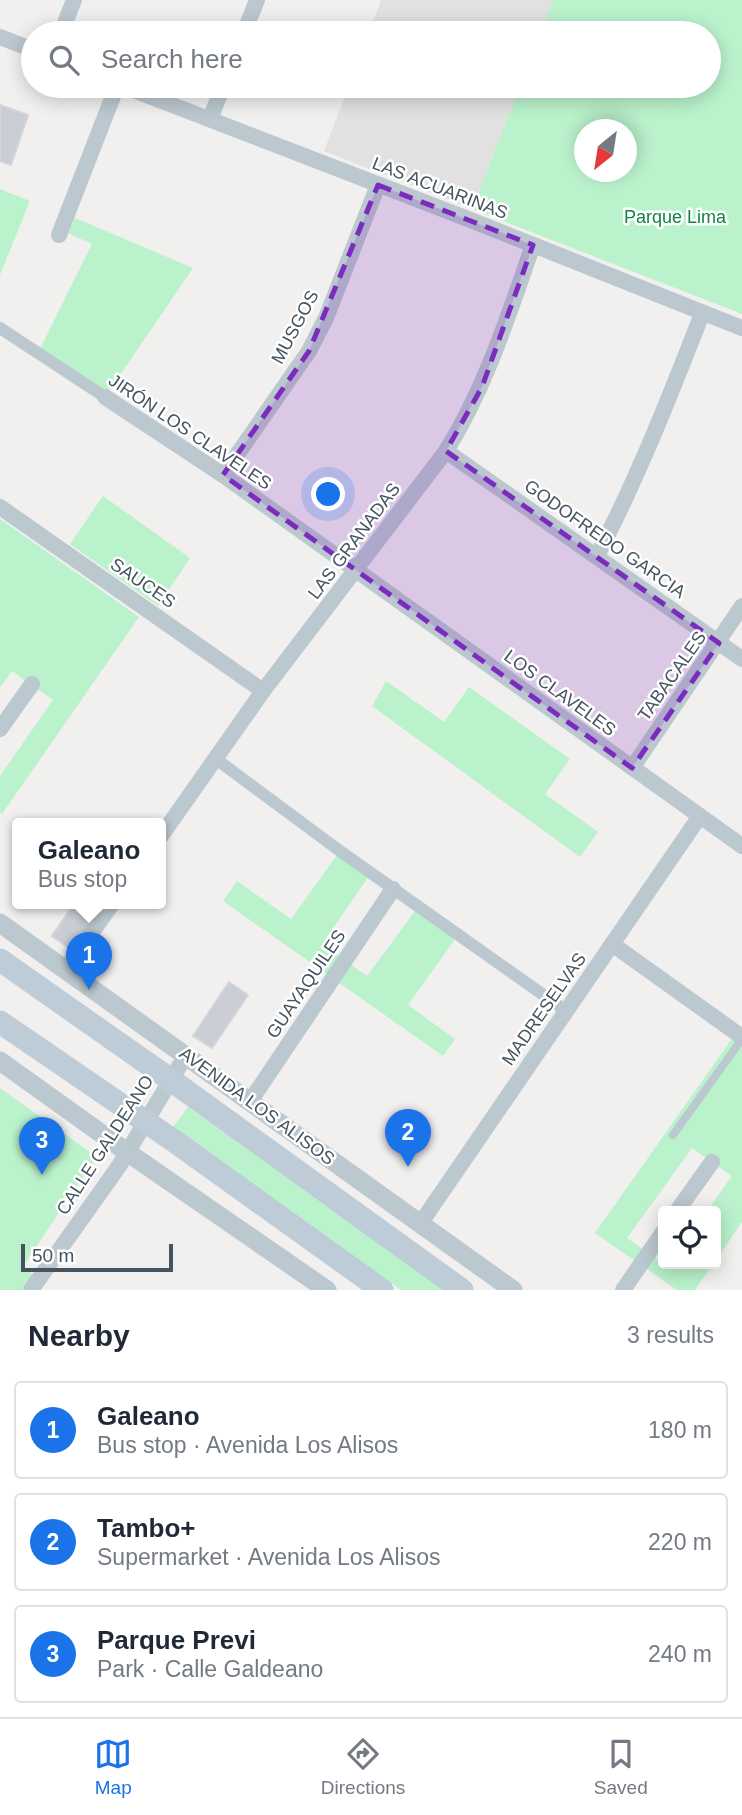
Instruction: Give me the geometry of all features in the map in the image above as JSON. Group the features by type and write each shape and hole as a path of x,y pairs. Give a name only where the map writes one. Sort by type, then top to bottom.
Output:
{"main road":[{"name":"AVENIDA LOS ALISOS","path":"0,960 462,1290"},
{"path":"0,1023 382,1290"}],"street":[{"path":"66,21 74,0"},
{"path":"249,21 257,0"},
{"path":"0,37 21,45"},
{"path":"59,235 112,98"},
{"name":"LAS ACUARINAS","path":"155,98 742,328"},
{"path":"210,119 218,98"},
{"name":"MUSGOS","path":"223,475 309,351 326,318 378,185"},
{"name":"LAS GRANADAS","path":"166,829 263,691 446,451 466,420 482,387 533,246"},
{"path":"597,556 653,439 702,314"},
{"name":"JIRÓN LOS CLAVELES","path":"0,328 223,475 356,571"},
{"name":"GODOFREDO GARCIA","path":"446,451 742,659"},
{"name":"SAUCES","path":"0,508 263,691"},
{"name":"LOS CLAVELES","path":"356,571 742,846"},
{"name":"TABACALES","path":"632,768 742,606"},
{"path":"0,729 32,684"},
{"path":"216,759 566,1011"},
{"name":"MADRESELVAS","path":"420,1224 700,816"},
{"name":"GUAYAQUILES","path":"251,1100 393,889"},
{"path":"65,970 108,909"},
{"name":"AVENIDA LOS ALISOS","path":"0,923 513,1290"},
{"path":"612,944 742,1038"},
{"name":"CALLE GALDEANO","path":"31,1290 117,1169 186,1055"},
{"path":"0,1061 327,1290"},
{"path":"681,1206 712,1162"},
{"path":"623,1290 658,1239"}],"lane":[{"path":"673,1135 742,1038"}],"highlighted area":[{"path":"378,185 533,245 482,387 446,451 719,643 632,768 223,475 309,351"}],"shaded area":[{"path":"381,0 553,0 545,21 373,21"},
{"path":"344,98 515,98 472,209 324,151"}],"green space":[{"name":"Parque Lima","path":"553,0 742,0 742,314 472,209 515,98 721,98 721,21 545,21"},
{"path":"0,189 30,201 0,275"},
{"path":"75,218 193,268 105,397 38,353 92,244 68,233"},
{"path":"103,496 190,558 158,606 70,544"},
{"path":"0,519 139,617 2,814 0,776 53,700 12,671 0,687"},
{"path":"386,681 444,722 469,687 570,759 545,794 598,832 580,857 372,706"},
{"path":"340,851 371,873 322,944 367,976 418,907 458,935 408,1005 455,1039 443,1056 223,901 237,881 291,919"},
{"path":"736,1033 742,1037 742,1222 721,1253 721,1206 711,1206 732,1176 692,1148 627,1238 658,1260 658,1269 710,1269 695,1290 677,1290 595,1233"},
{"path":"0,1088 97,1157 23,1266 33,1275 22,1290 0,1290"},
{"path":"188,1107 445,1290 401,1290 173,1127"}],"building":[{"path":"0,105 28,115 11,165 0,161"},
{"path":"71,909 100,909 72,950 52,936"},
{"path":"229,982 248,995 212,1048 193,1036"}],"place":[{"name":"Galeano","path":"89,990"},
{"name":"Tambo+","path":"408,1167"},
{"name":"Parque Previ","path":"42,1175"}]}
